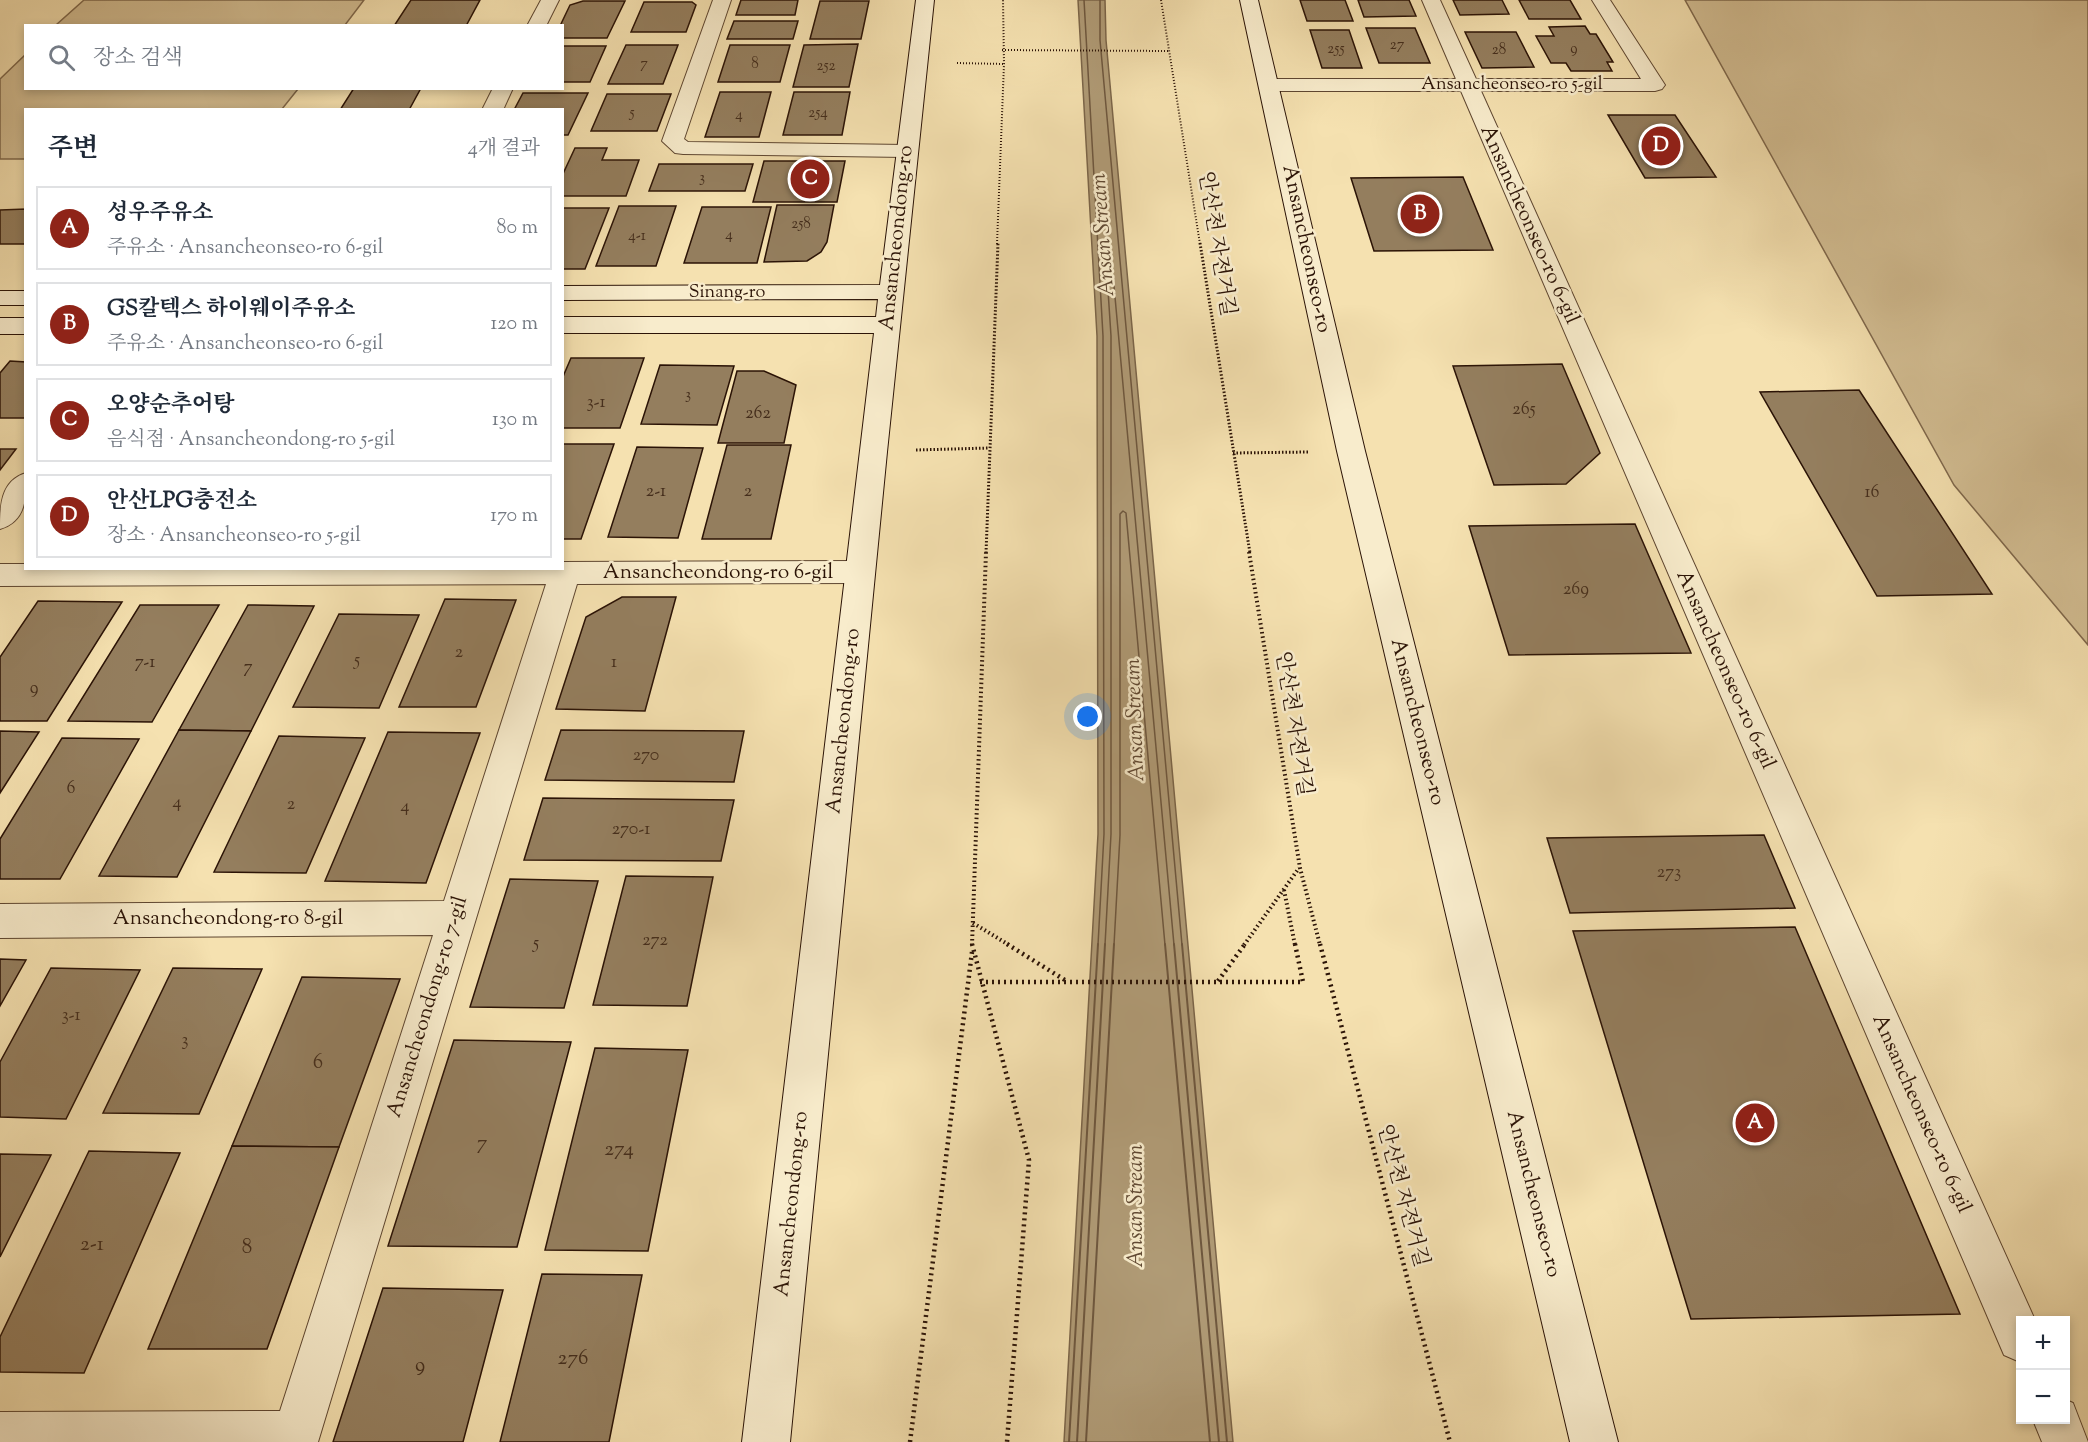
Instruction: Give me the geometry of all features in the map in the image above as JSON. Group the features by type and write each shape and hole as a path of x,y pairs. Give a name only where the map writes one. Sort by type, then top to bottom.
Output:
{"street":[{"path":"537,24 550,0"},
{"path":"722,0 673,141 683,148 906,151"},
{"name":"Ansancheondong-ro","path":"766,1442 906,151 925,0"},
{"name":"Ansancheonseo-ro","path":"1249,0 1351,451 1594,1442"},
{"name":"Ansancheonseo-ro 6-gil","path":"1431,0 2016,1330"},
{"name":"Ansancheonseo-ro 5-gil","path":"1269,85 1655,85 1601,0"},
{"path":"493,108 502,90"},
{"name":"Sinang-ro","path":"564,293 892,292"},
{"path":"0,298 24,298"},
{"name":"Sinang-ro","path":"564,325 888,325"},
{"path":"0,327 24,326"},
{"path":"0,519 24,486"},
{"name":"Ansancheondong-ro 6-gil","path":"0,575 860,572"},
{"name":"Ansancheondong-ro 7-gil","path":"295,1439 565,573"},
{"name":"Ansancheondong-ro 8-gil","path":"0,921 456,918"},
{"path":"2058,1424 2066,1442"},
{"path":"0,1436 295,1439"}],"path":[{"path":"910,1442 972,949 1004,63 1002,50 1004,0"},
{"name":"안산천 자전거길","path":"1161,0 1300,868 1450,1442"},
{"path":"1002,50 1168,51"},
{"path":"918,62 1004,63"},
{"path":"873,452 989,448"},
{"path":"1233,453 1351,451"},
{"path":"1217,982 1300,868"},
{"path":"980,982 1303,982 1284,890"},
{"path":"973,923 1069,982"},
{"path":"972,949 1029,1160 1006,1442"}],"shaded area":[{"path":"84,0 364,0 346,24 57,24"},
{"path":"1685,0 2088,0 2088,645 1954,485"},
{"path":"24,56 24,90 297,90 283,108 24,108 24,159 0,159 0,79"}],"water":[{"name":"Ansan Stream","path":"1078,0 1105,0 1106,40 1233,1442 1064,1442 1098,834 1097,336"}],"building":[{"path":"411,0 480,0 467,24 395,24"},
{"path":"741,0 798,0 795,15 736,15"},
{"path":"1300,0 1345,0 1353,21 1307,21"},
{"path":"1358,0 1409,0 1416,16 1364,17"},
{"path":"1453,0 1502,0 1509,14 1460,15"},
{"path":"1519,0 1570,0 1581,19 1529,19"},
{"path":"583,1 625,1 607,38 564,38 564,24 561,24 570,5"},
{"path":"820,1 869,1 861,39 810,39"},
{"path":"644,2 692,2 696,5 686,32 631,32"},
{"path":"734,21 798,21 793,39 727,39"},
{"path":"1585,26 1590,34 1596,34 1613,62 1607,62 1612,71 1571,71 1566,63 1551,63 1536,36 1554,36 1549,27"},
{"path":"1366,28 1415,28 1430,63 1379,63"},
{"path":"1310,30 1349,30 1362,68 1322,68"},
{"path":"1465,32 1516,32 1534,67 1482,68"},
{"path":"858,44 849,87 793,87 804,45"},
{"path":"626,45 678,45 663,84 608,84"},
{"path":"730,45 790,45 780,82 718,82"},
{"path":"564,46 606,46 590,82 564,82"},
{"path":"353,90 420,90 410,108 341,108"},
{"path":"720,92 771,92 759,137 705,137"},
{"path":"794,92 850,92 842,135 783,135"},
{"path":"523,93 588,93 568,135 564,135 564,108 515,108"},
{"path":"607,94 671,94 657,131 591,131"},
{"path":"1608,115 1675,115 1716,177 1645,178"},
{"path":"575,148 607,148 602,160 639,160 626,196 564,196 564,172"},
{"path":"764,161 845,161 837,202 753,202"},
{"path":"659,164 753,164 745,191 649,191"},
{"path":"1463,177 1493,250 1374,251 1351,178"},
{"path":"777,205 834,205 827,242 821,252 807,261 764,262"},
{"path":"619,206 676,206 656,266 596,266"},
{"path":"702,207 771,207 757,263 684,263"},
{"path":"564,208 609,208 585,269 564,269"},
{"path":"24,209 24,244 0,244 0,210"},
{"path":"571,358 644,358 620,428 564,428 564,374"},
{"path":"10,361 24,362 24,418 0,418 0,373"},
{"path":"1562,364 1600,453 1566,484 1494,485 1453,366"},
{"path":"660,365 734,366 717,425 641,424"},
{"path":"737,371 764,371 796,385 784,443 718,443"},
{"path":"1859,390 1992,594 1877,596 1760,392"},
{"path":"564,444 614,444 581,539 564,539"},
{"path":"727,445 791,445 771,539 702,539"},
{"path":"637,447 703,448 678,538 608,537"},
{"path":"0,449 16,449 0,470"},
{"path":"1635,524 1691,653 1509,655 1469,526"},
{"path":"622,597 676,597 645,711 556,709 586,617"},
{"path":"445,599 516,600 476,707 399,707"},
{"path":"38,601 122,602 47,721 0,721 0,657"},
{"path":"140,605 219,605 152,722 68,721"},
{"path":"248,605 314,606 251,731 179,730"},
{"path":"339,614 419,615 379,708 293,707"},
{"path":"179,730 251,731 177,877 99,876"},
{"path":"561,730 744,731 734,782 545,780"},
{"path":"0,731 39,732 0,793"},
{"path":"388,732 480,733 426,883 325,881"},
{"path":"279,736 365,738 306,873 214,872"},
{"path":"62,738 139,739 60,879 0,879 0,839"},
{"path":"543,798 734,800 721,861 524,860"},
{"path":"1764,835 1795,908 1570,913 1547,838"},
{"path":"626,876 713,877 687,1006 593,1005"},
{"path":"510,879 598,881 564,1008 470,1007"},
{"path":"1795,927 1960,1314 1691,1319 1573,931"},
{"path":"0,959 26,960 0,1006"},
{"path":"51,968 140,970 66,1119 0,1117 0,1062"},
{"path":"173,968 262,969 199,1114 103,1113"},
{"path":"302,977 400,979 339,1147 232,1146"},
{"path":"454,1040 571,1042 517,1247 388,1246"},
{"path":"595,1048 688,1050 648,1251 545,1250"},
{"path":"232,1146 339,1147 267,1349 148,1349"},
{"path":"89,1151 180,1153 84,1373 0,1372 0,1337"},
{"path":"0,1154 51,1155 0,1257"},
{"path":"542,1274 642,1275 609,1442 500,1442"},
{"path":"383,1288 503,1290 463,1442 333,1442"}],"place":[{"name":"안산LPG충전소","path":"1661,146"},
{"name":"오양순추어탕","path":"810,179"},
{"name":"GS칼텍스 하이웨이주유소","path":"1420,214"},
{"name":"성우주유소","path":"1755,1123"}]}
